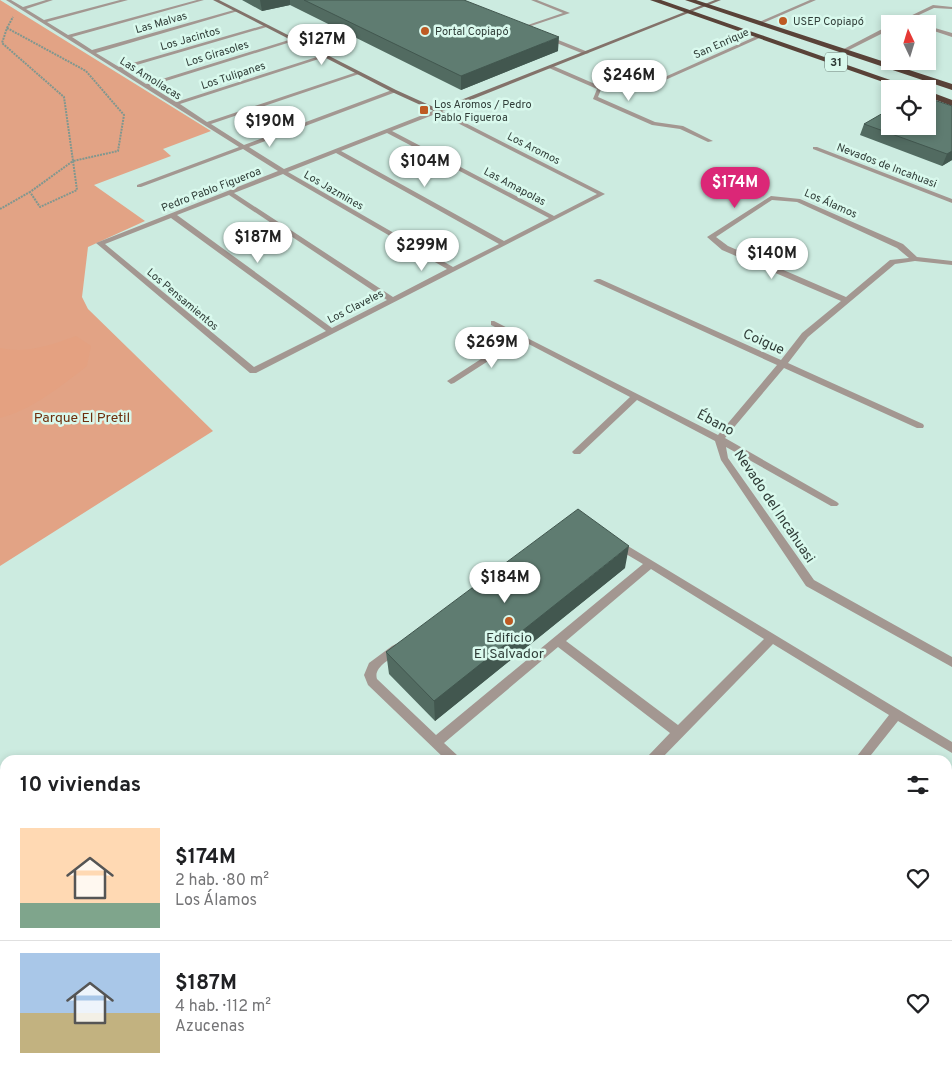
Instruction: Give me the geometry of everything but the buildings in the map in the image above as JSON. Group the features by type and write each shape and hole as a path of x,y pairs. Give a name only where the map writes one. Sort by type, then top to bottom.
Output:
{"highway":[{"name":"31","path":"654,0 886,80"},
{"name":"31","path":"689,0 952,87"},
{"path":"936,97 952,103"}],"street":[{"name":"Las Amollacas","path":"8,0 284,172"},
{"path":"22,9 51,0"},
{"path":"43,22 126,0"},
{"path":"67,37 202,0"},
{"name":"Los Aromos","path":"216,0 359,74 438,111 602,194"},
{"path":"524,28 568,13 533,0"},
{"name":"Pedro Pablo Figueroa","path":"100,243 719,0"},
{"path":"759,23 814,0"},
{"path":"945,6 952,3"},
{"path":"914,15 933,6 952,8"},
{"name":"Las Malvas","path":"92,52 236,11"},
{"path":"515,25 533,32"},
{"name":"Los Jacintos","path":"118,69 267,26"},
{"path":"936,30 952,35"},
{"path":"843,51 879,32"},
{"path":"542,35 586,53"},
{"name":"San Enrique","path":"661,80 761,36"},
{"name":"Los Girasoles","path":"145,86 294,40"},
{"name":"Los Tulipanes","path":"175,104 325,56"},
{"path":"551,67 600,88 595,98 654,124 681,128 710,140"},
{"path":"206,124 359,74"},
{"path":"138,186 394,91"},
{"name":"Las Amapolas","path":"387,131 553,218"},
{"name":"Nevados de Incahuasi","path":"815,148 952,201"},
{"path":"337,151 503,243"},
{"name":"Los Jazmines","path":"284,172 452,269"},
{"path":"230,193 392,300"},
{"name":"Los Claveles","path":"252,371 602,194"},
{"name":"Los Álamos","path":"846,300 725,248 711,237 771,198 798,200 900,246 915,259"},
{"path":"172,215 331,331"},
{"name":"Los Pensamientos","path":"100,243 252,371"},
{"path":"719,439 805,335 893,262 915,259 952,263"},
{"name":"Coigue","path":"597,281 920,426"},
{"name":"Ébano","path":"494,323 719,439 834,504"},
{"path":"451,381 520,337"},
{"path":"577,452 636,396"},
{"name":"Nevado del Incahuasi","path":"719,439 724,458 810,584 952,662"},
{"path":"606,536 952,748"},
{"path":"435,743 651,564"},
{"path":"657,755 772,638"},
{"path":"558,641 679,733"},
{"path":"405,642 373,666 370,675 372,682 448,755"},
{"path":"864,755 897,714"}],"path":[{"path":"14,16 7,28 2,43 64,97 77,190 40,207 30,192"},
{"path":"0,209 30,192 73,161 118,151 124,115 86,71 7,28"}],"green space":[{"name":"Parque El Pretil","path":"0,0 211,131 163,149 171,156 94,185 145,221 88,247 82,297 88,309 213,431 0,566"}],"shaded area":[{"path":"76,336 91,346 87,366 35,403 0,418 0,348 10,350 29,349"}],"place":[{"name":"USEP Copiapó","path":"783,21"},
{"name":"Portal Copiapó","path":"425,31"},
{"name":"Los Aromos / Pedro Pablo Figueroa","path":"424,110"},
{"name":"Edificio El Salvador","path":"509,621"}]}
